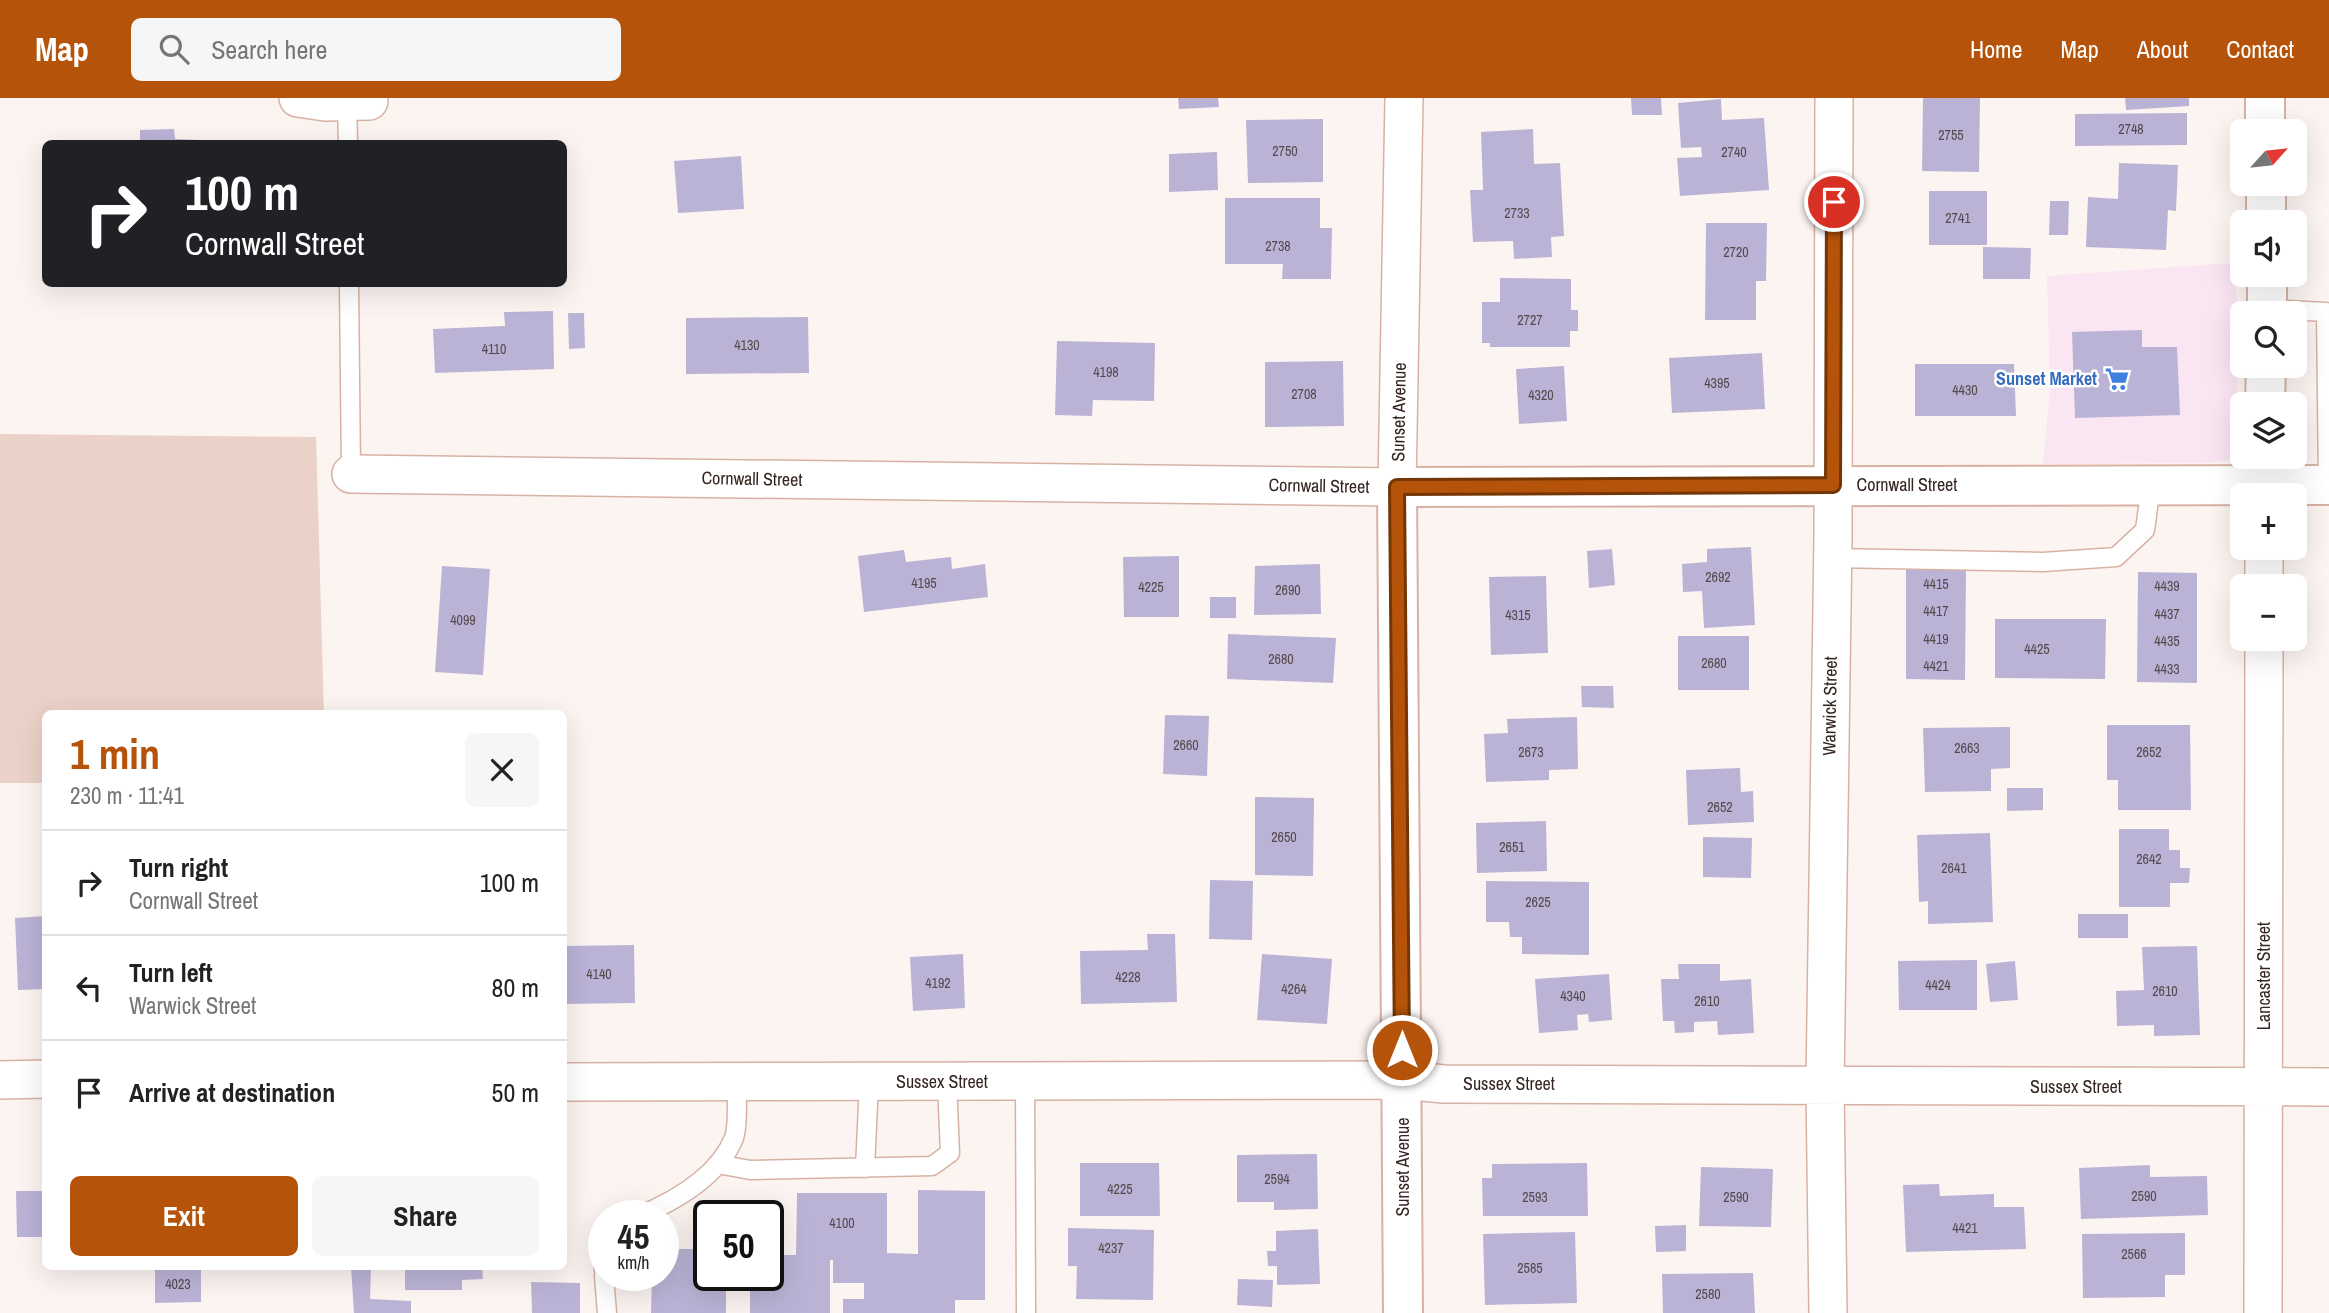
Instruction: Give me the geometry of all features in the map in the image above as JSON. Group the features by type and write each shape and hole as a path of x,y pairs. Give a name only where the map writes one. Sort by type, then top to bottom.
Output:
{"main road":[{"path":"2265,98 2265,119"},
{"name":"Cornwall Street","path":"1397,487 2151,485 2264,479 2329,485"},
{"name":"Sunset Avenue","path":"1397,487 1403,1313"}],"street":[{"path":"298,98 325,102 358,101"},
{"name":"Sunset Avenue","path":"1397,487 1404,98"},
{"name":"Warwick Street","path":"1828,1313 1825,1086 1833,485 1834,98"},
{"name":"Cornwall Street","path":"351,474 1397,487"},
{"name":"Lancaster Street","path":"2263,1313 2264,651"},
{"path":"0,1080 42,1079"},
{"name":"Sussex Street","path":"567,1082 737,1084 1402,1080 1444,1084 2329,1087"}],"lane":[{"path":"349,140 358,101"},
{"path":"349,287 351,474"},
{"path":"2267,299 2326,312 2329,485"},
{"path":"1832,558 2043,562 2116,557 2145,530 2151,485"},
{"path":"718,1164 750,1170 932,1166 950,1153 947,1082"},
{"path":"1025,1082 1026,1313"},
{"path":"865,1168 869,1083"},
{"path":"674,1200 718,1164 735,1136 737,1084"},
{"path":"605,1291 607,1313"}],"shaded area":[{"path":"2230,263 2230,287 2235,287 2237,301 2230,301 2230,378 2237,378 2237,392 2230,392 2230,460 2207,463 2043,464 2050,390 2047,276"},
{"path":"0,434 316,437 324,710 42,710 42,783 0,783"}],"building":[{"path":"1178,98 1218,98 1219,107 1179,109"},
{"path":"1631,98 1661,98 1662,115 1632,115"},
{"path":"1923,98 1980,98 1979,172 1922,171"},
{"path":"2125,98 2189,98 2189,106 2126,110"},
{"path":"1721,99 1722,120 1764,118 1769,190 1680,196 1677,158 1702,157 1701,147 1681,148 1678,103"},
{"path":"2187,113 2187,145 2075,146 2075,114"},
{"path":"1323,119 1323,182 1248,183 1246,120"},
{"path":"174,129 175,139 200,140 140,140 140,130"},
{"path":"1533,129 1534,164 1560,163 1564,236 1551,237 1552,257 1514,259 1513,241 1473,242 1470,190 1483,190 1481,132"},
{"path":"1217,152 1218,190 1169,192 1169,154"},
{"path":"741,156 744,209 678,213 674,161"},
{"path":"2119,163 2178,165 2176,211 2168,210 2166,250 2086,247 2088,197 2118,199"},
{"path":"1929,191 1987,191 1987,245 1929,245"},
{"path":"1225,198 1320,198 1320,228 1332,228 1331,279 1282,279 1283,264 1225,264"},
{"path":"2050,201 2069,201 2068,235 2049,235"},
{"path":"1706,223 1767,223 1766,281 1756,281 1756,320 1705,320"},
{"path":"1983,247 2031,248 2030,279 1983,279"},
{"path":"1500,278 1571,279 1571,310 1578,310 1578,331 1570,331 1570,347 1490,347 1490,343 1482,343 1482,302 1500,302"},
{"path":"553,311 554,369 435,373 433,329 505,326 504,312"},
{"path":"568,313 584,313 585,348 569,349"},
{"path":"808,317 809,373 686,374 686,318"},
{"path":"2142,330 2142,347 2177,347 2180,415 2075,418 2072,332"},
{"path":"1057,341 1155,343 1154,401 1093,400 1092,416 1055,415"},
{"path":"1762,353 1765,409 1672,413 1669,358"},
{"path":"1343,361 1344,426 1265,427 1265,362"},
{"path":"1915,364 2014,364 2016,416 1915,416"},
{"path":"1564,366 1567,421 1519,424 1516,369"},
{"path":"1751,547 1755,625 1704,628 1702,591 1683,592 1682,564 1707,562 1707,549"},
{"path":"1612,549 1615,585 1589,588 1587,551"},
{"path":"904,550 906,562 951,557 952,569 985,564 988,597 864,612 858,556"},
{"path":"1179,556 1179,617 1124,617 1123,557"},
{"path":"1320,564 1321,614 1254,615 1255,566"},
{"path":"442,566 490,569 483,675 435,672"},
{"path":"1906,569 1966,570 1965,680 1906,679"},
{"path":"2138,572 2197,573 2197,683 2137,682"},
{"path":"1546,576 1548,653 1491,655 1489,577"},
{"path":"1210,597 1236,597 1236,618 1210,618"},
{"path":"1995,619 2106,619 2105,679 1995,678"},
{"path":"1228,634 1336,638 1333,683 1227,679"},
{"path":"1678,636 1749,636 1749,690 1678,690"},
{"path":"1581,686 1613,686 1614,708 1582,707"},
{"path":"1165,715 1209,716 1207,776 1163,774"},
{"path":"1577,717 1578,769 1549,770 1549,780 1486,782 1484,734 1508,733 1507,719"},
{"path":"2107,725 2190,725 2191,810 2118,810 2118,780 2107,780"},
{"path":"2010,727 2010,768 1991,769 1991,791 1925,792 1923,728"},
{"path":"1740,768 1741,792 1753,791 1754,822 1688,825 1686,770"},
{"path":"2007,788 2043,788 2043,810 2007,811"},
{"path":"1255,797 1314,798 1313,876 1255,875"},
{"path":"1546,821 1547,871 1477,873 1476,823"},
{"path":"2119,829 2169,829 2169,850 2180,850 2180,868 2190,868 2189,883 2170,883 2170,907 2119,907"},
{"path":"1990,833 1993,922 1928,924 1928,901 1919,902 1917,835"},
{"path":"1703,837 1752,838 1751,878 1703,877"},
{"path":"1210,880 1253,881 1252,940 1209,939"},
{"path":"1486,881 1589,882 1589,955 1522,954 1522,937 1510,937 1509,922 1486,922"},
{"path":"2078,914 2128,914 2128,938 2078,938"},
{"path":"42,916 42,989 18,990 15,918"},
{"path":"1147,934 1175,934 1177,1002 1081,1004 1080,951 1148,950"},
{"path":"634,945 635,1003 567,1004 567,946"},
{"path":"2197,946 2200,1035 2154,1036 2154,1025 2117,1026 2116,991 2144,990 2142,947"},
{"path":"963,954 965,1008 913,1011 910,957"},
{"path":"1262,954 1332,959 1327,1024 1257,1020"},
{"path":"1977,960 1977,1010 1899,1010 1898,961"},
{"path":"2015,961 2018,1000 1990,1002 1986,964"},
{"path":"1678,964 1720,964 1720,981 1751,979 1754,1033 1718,1035 1717,1021 1694,1022 1694,1032 1675,1033 1674,1021 1663,1021 1661,979 1679,979"},
{"path":"1609,974 1612,1020 1589,1022 1588,1014 1577,1015 1578,1030 1539,1033 1535,979"},
{"path":"1317,1154 1318,1209 1274,1210 1274,1202 1237,1202 1237,1155"},
{"path":"1080,1163 1159,1163 1160,1216 1080,1216"},
{"path":"1587,1163 1588,1216 1483,1216 1482,1178 1492,1178 1492,1164"},
{"path":"2150,1165 2150,1177 2207,1176 2208,1215 2081,1219 2079,1168"},
{"path":"1701,1167 1773,1169 1771,1227 1699,1226"},
{"path":"1939,1184 1940,1196 1994,1194 1994,1207 2024,1207 2026,1249 1906,1252 1903,1185"},
{"path":"918,1190 985,1191 985,1300 955,1300 955,1313 843,1313 843,1299 864,1299 864,1283 833,1283 833,1260 830,1260 830,1313 750,1313 750,1291 784,1291 784,1255 796,1255 797,1193 887,1193 887,1253 918,1254"},
{"path":"16,1191 42,1191 42,1237 17,1237"},
{"path":"1686,1225 1686,1251 1656,1252 1655,1226"},
{"path":"1068,1228 1154,1230 1153,1300 1076,1299 1077,1266 1068,1266"},
{"path":"1318,1229 1320,1284 1277,1285 1277,1266 1268,1266 1267,1251 1276,1251 1276,1231"},
{"path":"1575,1232 1577,1303 1485,1305 1483,1234"},
{"path":"2185,1233 2185,1275 2165,1275 2165,1297 2083,1298 2082,1234"},
{"path":"679,1249 693,1249 693,1291 726,1291 726,1313 651,1313 652,1291 679,1291"},
{"path":"155,1270 201,1270 201,1302 155,1303"},
{"path":"351,1270 371,1270 370,1299 411,1301 411,1313 354,1313"},
{"path":"405,1270 482,1270 483,1279 462,1280 462,1290 405,1290"},
{"path":"1753,1273 1755,1313 1663,1313 1662,1274"},
{"path":"1238,1279 1273,1280 1272,1307 1237,1305"},
{"path":"531,1282 580,1283 580,1313 532,1313"}],"place":[{"name":"Sunset Market","path":"2117,379"}],"route":[{"path":"1402,1050 1397,487 1833,485 1834,202"}]}
